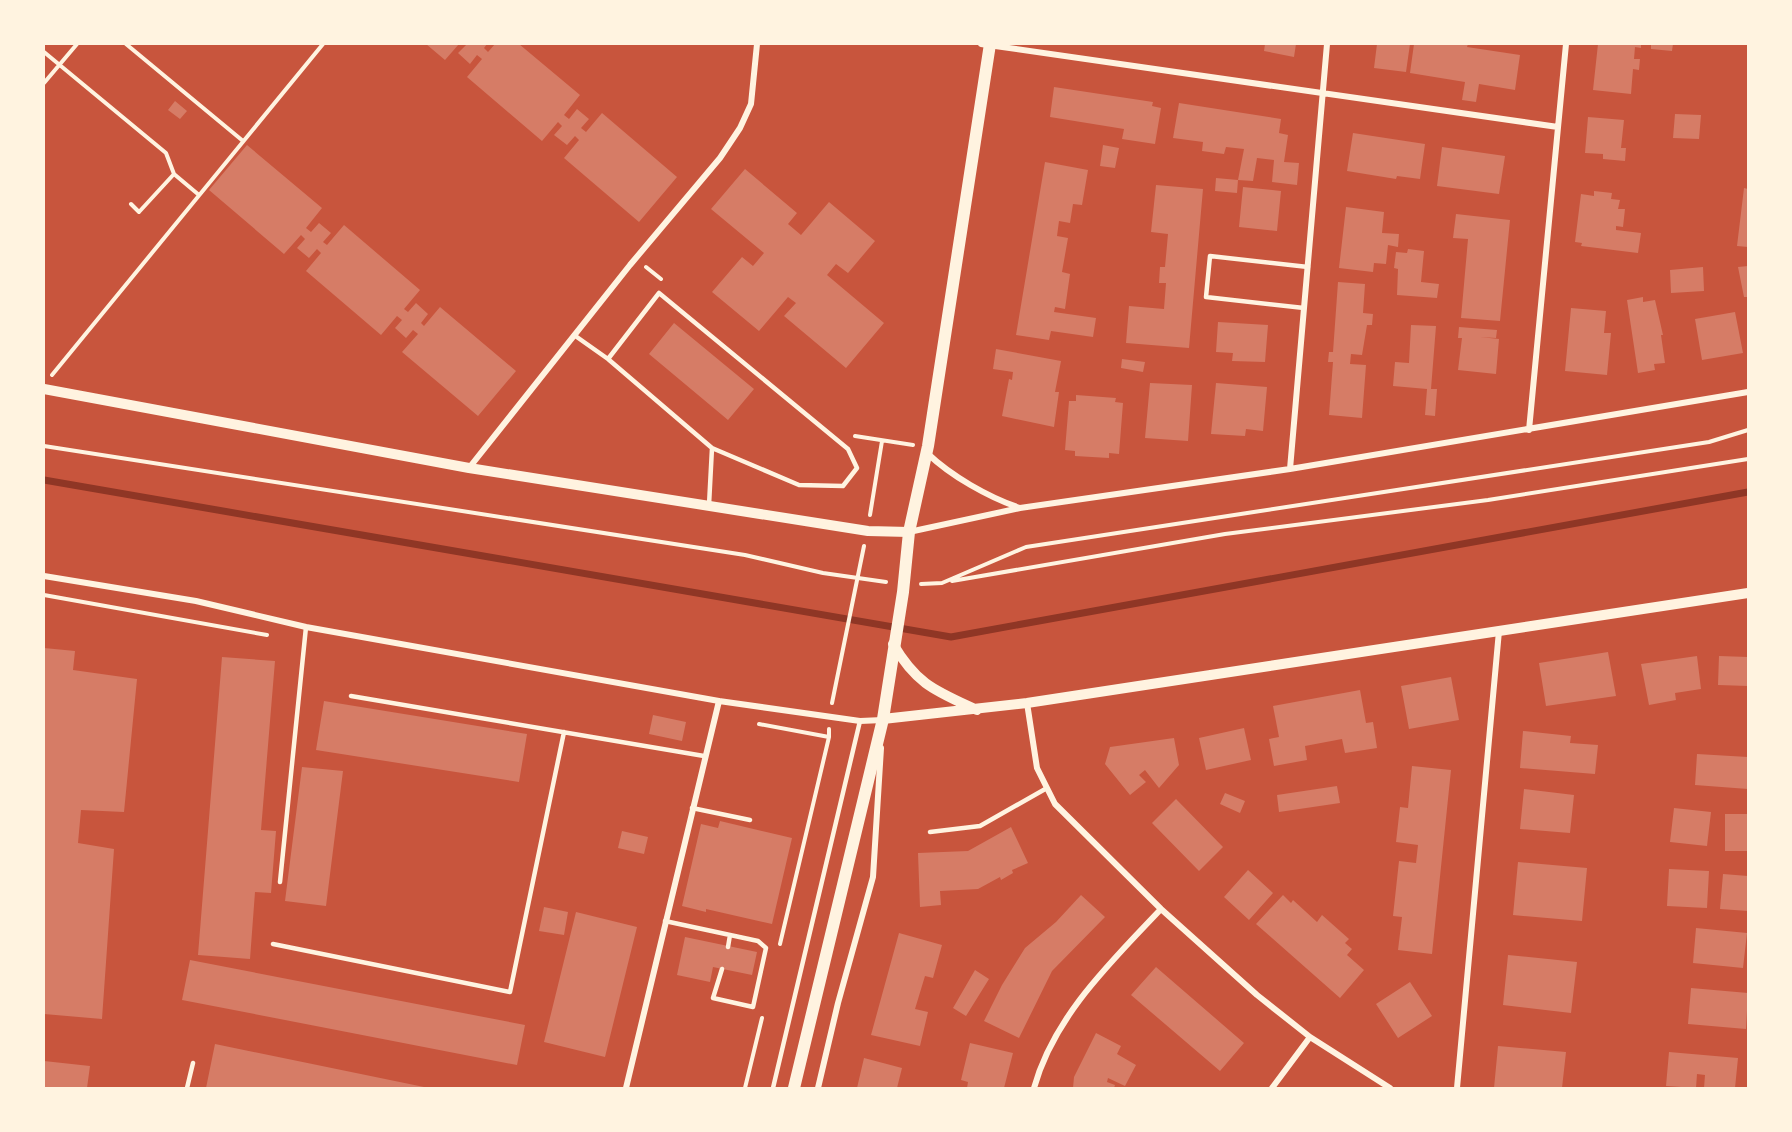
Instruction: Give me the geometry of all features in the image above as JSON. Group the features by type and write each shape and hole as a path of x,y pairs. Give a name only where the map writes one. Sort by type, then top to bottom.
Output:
{"main road":[{"path":"794,1089 883,720 893,644 903,592 909,532 927,453 987,44"}],"street":[{"path":"469,468 574,335 720,158 740,128 751,104 757,44"},
{"path":"987,44 1323,91 1558,127"},
{"path":"1290,469 1327,44"},
{"path":"1529,430 1566,44"},
{"path":"44,389 469,468 709,504 868,531 909,532 1020,508 1290,469 1749,393"},
{"path":"927,453 939,464 990,498 1020,508"},
{"path":"44,576 196,601 306,627 719,701 861,721 1027,703 1749,593"},
{"path":"1457,1089 1499,631"},
{"path":"893,644 905,665 918,679 933,690 978,710"},
{"path":"626,1089 719,701"},
{"path":"1027,703 1037,768 1055,804 1161,909 1257,995 1310,1037 1390,1089"},
{"path":"819,1089 838,1004 873,877 883,720"},
{"path":"1034,1089 1073,1009 1097,978 1161,909"},
{"path":"1272,1089 1310,1037"}],"lane":[{"path":"1304,308 1206,297 1210,256 1308,267"},
{"path":"574,335 608,359 712,448 799,485 843,486 857,468 848,449 659,293 608,359"},
{"path":"709,504 712,448"},
{"path":"280,882 306,627"},
{"path":"351,696 704,756"},
{"path":"774,1089 861,721"},
{"path":"273,944 510,992 564,732"},
{"path":"930,832 980,826 1047,788"},
{"path":"692,808 750,820"},
{"path":"665,921 758,941 766,948 753,1007 713,998 722,969"},
{"path":"728,946 730,935"},
{"path":"187,1089 193,1063"}],"path":[{"path":"44,83 77,44"},
{"path":"126,44 243,141"},
{"path":"50,378 323,44"},
{"path":"44,52 166,153 174,174 199,195"},
{"path":"131,204 139,212 174,174"},
{"path":"829,717 868,531 882,441"},
{"path":"942,583 1226,534 1488,500 1749,459"},
{"path":"778,951 829,737"},
{"path":"745,1089 764,1008"}],"building":[{"path":"426,44 459,44 445,60"},
{"path":"467,44 487,44 484,48 488,52 495,44 519,44 580,95 564,115 569,119 577,109 589,119 581,128 586,132 602,113 677,177 639,222 564,158 579,140 575,136 567,145 554,135 562,126 558,122 542,141 467,77 482,59 477,55 470,64 458,53"},
{"path":"1265,44 1296,44 1294,57 1264,51"},
{"path":"1377,44 1410,44 1406,72 1374,68"},
{"path":"1414,44 1468,44 1467,47 1520,55 1515,90 1479,84 1476,102 1462,100 1465,82 1410,73"},
{"path":"1598,44 1641,44 1641,48 1635,47 1634,59 1640,59 1639,70 1633,69 1631,94 1593,90"},
{"path":"1651,44 1673,44 1672,51 1651,49"},
{"path":"1054,87 1153,102 1152,106 1161,108 1155,144 1122,139 1124,129 1050,117"},
{"path":"175,101 187,111 180,119 168,110"},
{"path":"1179,103 1281,119 1279,133 1288,135 1284,162 1299,163 1297,185 1272,182 1274,160 1257,158 1253,181 1238,180 1244,149 1226,147 1224,154 1202,151 1203,142 1173,138"},
{"path":"1675,114 1701,115 1699,139 1673,138"},
{"path":"1588,117 1624,120 1621,148 1626,148 1625,161 1603,159 1603,154 1585,153"},
{"path":"1353,133 1425,144 1420,179 1397,176 1396,179 1347,171"},
{"path":"247,145 322,208 306,228 311,232 319,223 331,233 323,242 327,245 344,225 420,290 404,309 408,312 416,303 428,314 421,323 424,326 440,307 516,371 478,416 402,352 418,334 413,330 406,338 395,328 402,320 397,316 381,335 306,271 321,253 317,249 309,258 297,248 305,239 301,235 284,254 209,190"},
{"path":"1103,145 1119,148 1115,168 1100,166"},
{"path":"1442,147 1505,156 1499,194 1437,186"},
{"path":"1045,162 1088,170 1082,205 1073,204 1070,223 1059,221 1057,236 1068,238 1062,272 1070,274 1065,309 1055,307 1054,312 1096,318 1093,337 1051,331 1049,340 1016,335"},
{"path":"745,169 797,213 788,224 801,235 829,202 875,241 848,273 836,264 827,275 884,323 846,368 784,316 796,303 788,297 759,331 712,292 742,257 753,266 764,253 711,209"},
{"path":"1216,178 1238,180 1237,193 1215,191"},
{"path":"1156,185 1203,189 1189,348 1126,343 1129,306 1164,309 1166,283 1159,283 1160,267 1165,267 1168,234 1151,232"},
{"path":"1243,187 1281,191 1277,231 1239,227"},
{"path":"1744,188 1748,189 1748,247 1737,246"},
{"path":"1594,191 1612,193 1611,199 1620,200 1618,209 1625,209 1623,227 1616,226 1616,230 1641,233 1638,253 1581,246 1582,243 1575,242 1581,194 1594,196"},
{"path":"1346,207 1384,212 1382,233 1399,234 1398,247 1388,245 1386,264 1374,263 1373,272 1339,268"},
{"path":"1456,214 1510,220 1500,321 1461,318 1468,239 1453,238"},
{"path":"1408,249 1424,251 1421,282 1439,284 1437,298 1397,295 1398,269 1394,268 1396,252 1407,253"},
{"path":"1748,266 1748,297 1744,297 1738,267"},
{"path":"1703,267 1704,291 1671,293 1670,270"},
{"path":"1338,282 1365,284 1363,313 1373,314 1372,325 1367,325 1362,355 1351,354 1350,364 1366,365 1362,418 1329,415 1333,362 1328,362 1329,352 1333,352"},
{"path":"1643,297 1643,302 1655,300 1663,335 1661,335 1665,363 1654,364 1655,370 1638,373 1627,300"},
{"path":"1571,308 1606,311 1604,333 1611,333 1607,375 1565,371"},
{"path":"1735,312 1743,353 1702,360 1695,319"},
{"path":"1218,322 1268,325 1265,362 1232,361 1233,353 1216,352"},
{"path":"674,323 754,389 728,420 649,354"},
{"path":"1411,325 1436,326 1431,389 1437,389 1435,416 1425,415 1427,389 1393,386 1395,362 1409,363"},
{"path":"1459,327 1497,330 1496,338 1480,337 1499,339 1496,374 1458,370 1462,338 1458,338"},
{"path":"996,349 1061,361 1055,392 1059,392 1054,427 1002,416 1009,379 1012,380 1013,372 993,369"},
{"path":"1122,359 1145,362 1143,372 1121,368"},
{"path":"1150,383 1192,385 1188,441 1145,438"},
{"path":"1216,383 1267,387 1263,431 1246,429 1245,436 1211,434"},
{"path":"1076,395 1116,398 1115,402 1123,403 1119,454 1109,453 1109,458 1075,456 1075,451 1065,450 1069,401 1076,401"},
{"path":"44,648 75,651 73,670 137,679 124,812 81,810 78,843 114,849 102,1019 44,1014"},
{"path":"1608,652 1616,696 1546,706 1539,663"},
{"path":"1697,656 1701,689 1675,693 1676,700 1649,705 1641,664"},
{"path":"1719,656 1748,657 1748,686 1718,685"},
{"path":"222,657 275,661 261,830 276,831 271,893 255,892 250,959 198,955"},
{"path":"1451,677 1459,720 1409,729 1401,686"},
{"path":"1360,690 1366,723 1373,722 1377,748 1345,753 1342,739 1305,746 1307,760 1274,766 1269,739 1279,737 1273,706"},
{"path":"324,701 527,734 519,782 316,750"},
{"path":"653,715 686,722 682,741 649,734"},
{"path":"1244,728 1251,760 1206,770 1199,738"},
{"path":"1523,731 1571,736 1570,743 1598,745 1595,774 1520,768"},
{"path":"1174,738 1179,765 1159,788 1145,770 1139,775 1146,782 1130,795 1105,764 1110,747"},
{"path":"1697,754 1748,757 1748,789 1695,785"},
{"path":"1412,766 1451,770 1432,954 1398,950 1402,917 1393,916 1399,861 1416,863 1418,845 1396,842 1400,807 1408,808"},
{"path":"302,767 343,771 326,906 285,901"},
{"path":"1337,786 1340,803 1279,812 1277,795"},
{"path":"1524,789 1574,795 1570,833 1520,829"},
{"path":"1225,793 1245,801 1240,813 1220,804"},
{"path":"1176,799 1223,847 1199,871 1152,823"},
{"path":"1674,808 1711,812 1707,846 1670,842"},
{"path":"1725,814 1748,814 1748,851 1725,851"},
{"path":"720,821 792,838 772,924 682,906 701,824 718,828"},
{"path":"1011,827 1028,863 1012,870 1013,873 1001,880 1000,877 978,889 940,891 941,905 920,907 918,853 968,851"},
{"path":"622,831 648,837 644,854 618,848"},
{"path":"1518,862 1587,868 1582,921 1513,915"},
{"path":"1669,869 1709,871 1707,908 1667,906"},
{"path":"1248,870 1273,893 1249,920 1224,897"},
{"path":"1723,874 1748,876 1748,911 1720,909"},
{"path":"1081,895 1105,917 1052,971 1019,1038 984,1021 1002,985 1025,948 1056,922"},
{"path":"1283,895 1291,903 1293,900 1317,922 1322,915 1349,939 1345,943 1352,949 1347,955 1364,970 1340,998 1256,924"},
{"path":"544,907 568,912 564,935 539,931"},
{"path":"576,912 637,927 605,1057 544,1042"},
{"path":"1696,928 1747,933 1743,968 1693,963"},
{"path":"899,933 942,945 933,978 925,976 915,1009 928,1012 920,1046 871,1035"},
{"path":"685,937 757,952 752,975 713,967 710,982 677,975"},
{"path":"1508,955 1577,962 1571,1013 1503,1005"},
{"path":"190,960 525,1025 517,1065 182,1000"},
{"path":"1156,967 1244,1043 1220,1071 1131,995"},
{"path":"975,970 989,979 966,1016 953,1008"},
{"path":"1410,982 1432,1016 1398,1038 1376,1004"},
{"path":"1691,988 1748,993 1746,1029 1688,1024"},
{"path":"1096,1033 1121,1046 1117,1054 1136,1065 1125,1086 1108,1078 1107,1082 1115,1085 1114,1088 1073,1088 1074,1077"},
{"path":"970,1043 1013,1053 1004,1088 967,1088 968,1082 961,1080"},
{"path":"215,1044 424,1087 424,1088 206,1088"},
{"path":"1498,1046 1566,1052 1562,1088 1494,1088"},
{"path":"1669,1052 1738,1058 1735,1088 1704,1088 1705,1075 1697,1074 1696,1088 1666,1086"},
{"path":"864,1058 902,1068 897,1088 857,1088"},
{"path":"44,1061 90,1066 87,1088 44,1088"}],"waterway":[{"path":"44,480 951,637 1748,492"}]}
